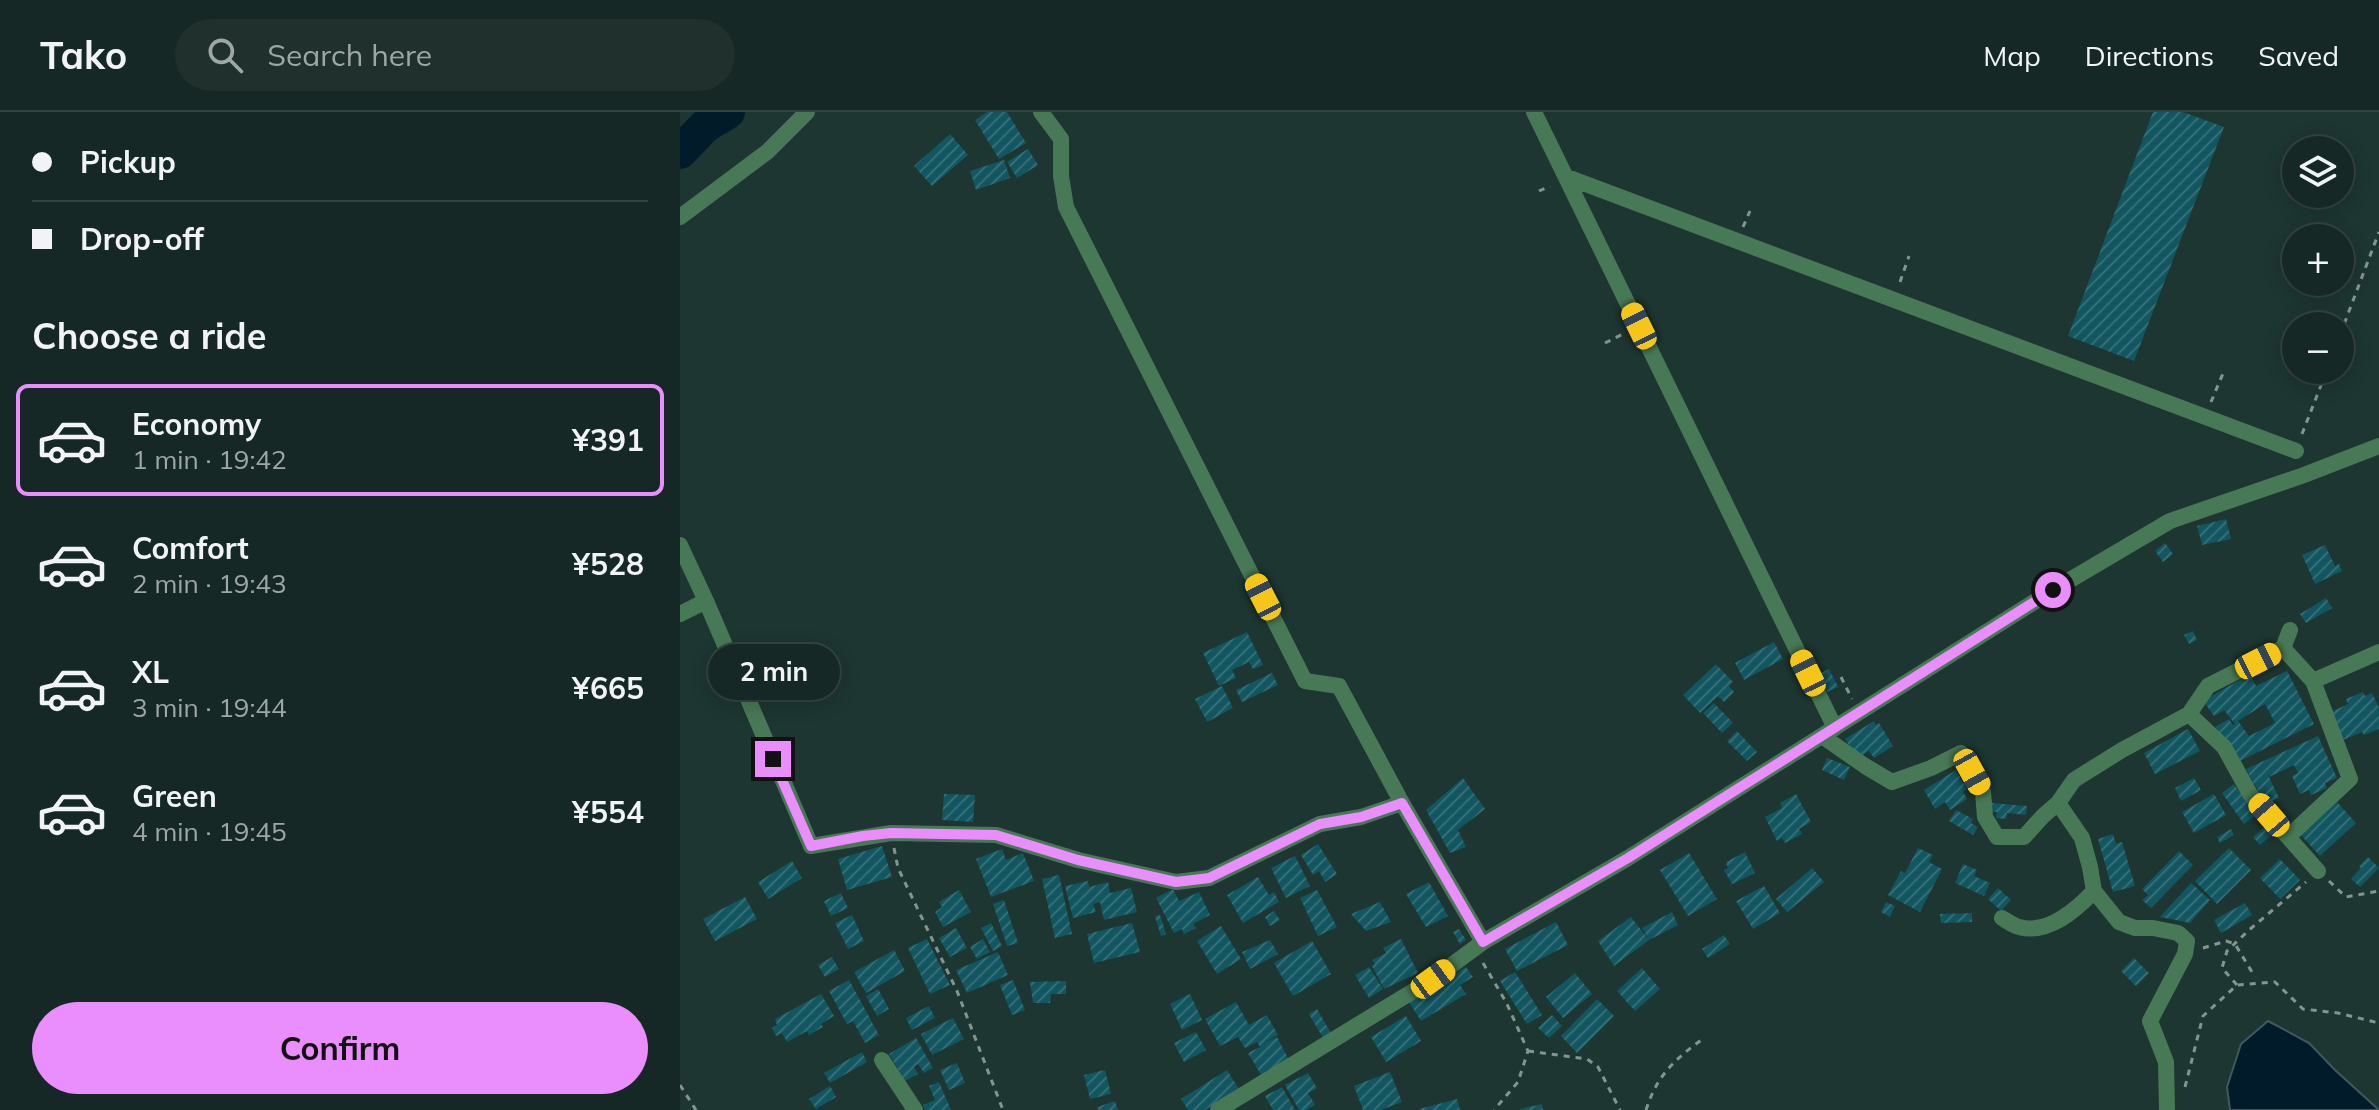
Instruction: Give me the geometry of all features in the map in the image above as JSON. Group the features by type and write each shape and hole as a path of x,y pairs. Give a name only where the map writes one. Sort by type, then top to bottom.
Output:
{"street":[{"path":"680,217 767,152 807,112"},
{"path":"1041,112 1061,139 1061,176 1066,207 1305,681 1339,686 1479,946"},
{"path":"1534,112 1829,732 1865,766 1892,782 1931,768 1961,744 1983,792 1985,817 1997,837 2024,837 2058,803 2074,780 2189,714 2208,686 2283,648 2290,630"},
{"path":"1567,177 2296,451"},
{"path":"1218,1110 1433,979 1479,946 1628,858 2053,590 2170,521 2379,446"},
{"path":"680,545 811,846 891,833 996,835 1078,860 1176,882 1209,878 1320,824 1361,817 1402,803"},
{"path":"680,614 706,601"},
{"path":"2283,648 2313,681 2350,779 2288,837"},
{"path":"2313,681 2379,652"},
{"path":"2189,714 2224,747 2250,794 2318,871"},
{"path":"2058,803 2082,838 2094,891 2119,922 2135,928 2178,933 2187,941 2185,954 2150,1021 2166,1062 2167,1110"},
{"path":"2002,918 2020,928 2043,927 2066,917 2094,891"},
{"path":"882,1060 915,1110"}],"path":[{"path":"2349,312 2379,232"},
{"path":"1894,300 1909,256"},
{"path":"2205,417 2224,371"},
{"path":"2296,451 2322,384"},
{"path":"1841,677 1859,713"},
{"path":"891,833 898,868 957,991 1003,1110"},
{"path":"2237,985 2222,968 2227,951 2318,871 2346,897 2379,891"},
{"path":"2185,954 2226,941 2235,944 2255,977"},
{"path":"1479,946 1528,1051 1518,1082 1494,1110"},
{"path":"2185,1097 2191,1056 2203,1016 2237,985 2275,982 2303,1009 2338,1013 2379,1023"},
{"path":"1646,1110 1653,1088 1677,1057 1704,1038"},
{"path":"1528,1051 1587,1059 1598,1067 1620,1110"},
{"path":"680,1085 696,1110"}],"water":[{"path":"2268,1021 2309,1043 2379,1110 2230,1110 2227,1087 2241,1044"}],"building":[{"path":"987,112 1007,112 1026,143 999,159 975,120"},
{"path":"2153,112 2183,112 2224,127 2134,361 2068,336"},
{"path":"950,134 968,155 932,186 914,166"},
{"path":"1028,149 1038,165 1017,178 1007,162"},
{"path":"1004,160 1010,178 976,190 970,171"},
{"path":"2226,519 2231,539 2202,545 2197,526"},
{"path":"2165,543 2173,554 2163,562 2155,551"},
{"path":"2325,545 2335,566 2339,564 2342,571 2315,584 2302,555"},
{"path":"2326,598 2332,608 2306,623 2300,614"},
{"path":"2193,631 2197,640 2189,644 2184,635"},
{"path":"1247,632 1263,665 1253,669 1249,662 1232,670 1236,678 1219,686 1203,653"},
{"path":"1774,642 1783,659 1744,680 1735,663"},
{"path":"1716,664 1733,682 1729,686 1734,692 1724,702 1718,696 1700,713 1683,695"},
{"path":"1829,669 1838,687 1827,692 1819,674"},
{"path":"2287,671 2314,724 2240,761 2215,727 2229,719 2235,724 2224,710 2214,716 2203,701 2250,674 2256,686","holes":["2265,704 2275,723 2249,736 2238,721"]},
{"path":"1272,673 1278,685 1242,702 1236,690"},
{"path":"1222,686 1233,708 1207,722 1195,699"},
{"path":"2363,692 2365,696 2372,693 2379,708 2379,729 2343,740 2331,712 2348,704 2346,699"},
{"path":"1714,703 1733,723 1722,733 1703,713"},
{"path":"1874,721 1876,725 1879,723 1893,746 1874,758 1869,751 1857,758 1845,739"},
{"path":"2188,729 2200,751 2155,774 2144,753"},
{"path":"1737,731 1757,752 1747,761 1727,741"},
{"path":"2318,736 2337,778 2325,783 2327,788 2311,795 2309,790 2300,794 2292,776 2298,773 2294,765 2269,777 2279,798 2267,803 2246,769"},
{"path":"1827,758 1850,767 1844,780 1822,770"},
{"path":"1956,770 1967,789 1963,792 1967,799 1950,810 1945,802 1935,809 1924,790"},
{"path":"1463,778 1485,809 1458,830 1466,847 1450,853 1426,810"},
{"path":"2194,778 2201,790 2181,801 2175,788"},
{"path":"2234,784 2256,815 2244,824 2222,793"},
{"path":"944,794 975,795 973,822 942,820"},
{"path":"1796,794 1811,822 1799,829 1802,834 1785,843 1782,838 1777,841 1765,817 1782,808 1780,803"},
{"path":"2214,794 2226,815 2194,833 2182,812"},
{"path":"2337,802 2356,823 2320,856 2301,835"},
{"path":"1992,803 2027,806 2026,815 2007,813 2006,819 1996,818 1997,812 1991,812"},
{"path":"1956,810 1973,819 1971,823 1978,827 1973,835 1949,821"},
{"path":"2267,825 2274,833 2260,845 2253,837"},
{"path":"2231,829 2234,835 2220,843 2217,837"},
{"path":"2113,834 2116,844 2122,842 2135,886 2113,892 2098,839"},
{"path":"1318,844 1337,874 1325,882 1319,871 1313,875 1301,855"},
{"path":"882,846 892,877 847,890 838,859"},
{"path":"1918,848 1933,855 1929,862 1942,869 1920,912 1888,895 1901,871 1905,873"},
{"path":"2229,848 2251,870 2217,904 2195,881"},
{"path":"1002,849 1006,860 1023,853 1034,881 991,897 976,859"},
{"path":"2179,851 2193,865 2151,908 2142,900 2148,895 2142,889"},
{"path":"1745,852 1755,873 1732,884 1724,870 1728,868 1726,862"},
{"path":"1689,853 1717,899 1688,916 1660,870"},
{"path":"1295,856 1310,886 1286,898 1271,868"},
{"path":"2368,857 2379,868 2360,887 2351,879"},
{"path":"2280,859 2300,880 2280,899 2260,878"},
{"path":"792,861 802,878 768,899 758,882"},
{"path":"1963,864 1977,870 1974,876 1990,883 1984,896 1955,883"},
{"path":"1812,868 1824,882 1787,912 1776,899"},
{"path":"1059,875 1072,934 1055,938 1042,879"},
{"path":"1258,877 1269,895 1274,892 1279,902 1243,923 1227,895"},
{"path":"1088,881 1089,887 1108,882 1110,893 1131,888 1137,912 1104,920 1100,902 1093,904 1096,912 1073,918 1065,886"},
{"path":"1429,882 1448,916 1426,927 1406,894"},
{"path":"2191,883 2210,900 2190,923 2160,917"},
{"path":"1764,886 1780,913 1753,929 1736,901"},
{"path":"1998,888 2011,900 2001,911 1988,899"},
{"path":"1173,889 1179,901 1199,892 1210,915 1193,924 1196,928 1184,934 1182,929 1174,933 1156,898"},
{"path":"959,890 971,912 943,927 935,912 942,907 939,902"},
{"path":"1317,890 1337,927 1318,936 1300,898"},
{"path":"841,893 848,908 831,916 824,901"},
{"path":"745,897 757,919 715,941 703,919"},
{"path":"1004,900 1018,943 1007,946 993,904"},
{"path":"1380,902 1391,922 1366,931 1351,914"},
{"path":"1886,902 1895,906 1890,917 1881,912"},
{"path":"2245,903 2252,915 2221,933 2214,920"},
{"path":"1274,911 1280,920 1270,926 1265,917"},
{"path":"1672,912 1678,925 1649,940 1642,928"},
{"path":"1972,913 1972,922 1941,923 1940,914"},
{"path":"852,915 864,941 848,949 835,923"},
{"path":"1160,915 1166,934 1161,936 1155,916"},
{"path":"1631,917 1649,940 1614,966 1598,941"},
{"path":"1556,922 1568,945 1517,971 1505,949"},
{"path":"991,923 1002,946 993,951 981,928"},
{"path":"1132,923 1140,952 1094,963 1087,934"},
{"path":"1221,926 1241,959 1217,974 1197,941"},
{"path":"956,928 967,948 950,957 939,938"},
{"path":"1459,929 1466,940 1460,944 1453,932"},
{"path":"1724,935 1730,944 1708,958 1702,949"},
{"path":"927,939 950,985 930,994 908,948"},
{"path":"983,939 990,952 977,959 970,947"},
{"path":"1401,939 1418,973 1384,989 1372,960 1386,953 1383,948"},
{"path":"1270,940 1278,954 1250,969 1242,952"},
{"path":"1312,941 1331,974 1293,996 1274,963"},
{"path":"894,950 905,971 866,993 854,972"},
{"path":"998,952 1008,975 967,993 956,970"},
{"path":"832,957 839,969 825,977 818,965"},
{"path":"2134,958 2149,973 2136,986 2121,971"},
{"path":"1369,967 1383,989 1369,998 1355,975"},
{"path":"1466,967 1473,977 1460,985 1466,994 1421,1021 1409,1002"},
{"path":"1642,968 1660,989 1635,1011 1617,991"},
{"path":"1515,972 1542,1015 1527,1024 1500,981"},
{"path":"1575,973 1592,994 1563,1018 1546,997"},
{"path":"849,980 879,1035 865,1043 853,1021 847,1024 829,991"},
{"path":"1013,980 1025,1010 1012,1015 1000,985"},
{"path":"1066,981 1066,994 1051,994 1050,1003 1033,1003 1030,982"},
{"path":"878,989 889,1009 877,1016 866,996"},
{"path":"821,994 834,1016 821,1024 823,1027 809,1035 807,1031 787,1042 782,1033 776,1036 772,1028 777,1025 775,1019"},
{"path":"1190,994 1202,1020 1182,1030 1170,1004"},
{"path":"1597,999 1614,1016 1577,1053 1561,1036"},
{"path":"1236,1002 1249,1025 1267,1015 1278,1035 1264,1043 1277,1037 1289,1060 1261,1075 1248,1053 1260,1047 1257,1042 1245,1048 1238,1037 1220,1046 1205,1019"},
{"path":"929,1006 935,1018 912,1030 906,1018"},
{"path":"1317,1009 1331,1033 1323,1038 1309,1014"},
{"path":"1552,1015 1562,1026 1549,1038 1538,1028"},
{"path":"1406,1016 1421,1041 1386,1062 1371,1037"},
{"path":"953,1018 964,1039 932,1055 921,1034"},
{"path":"1196,1032 1206,1050 1184,1062 1174,1043"},
{"path":"916,1038 933,1068 924,1073 918,1064 914,1067 918,1074 905,1081 889,1054"},
{"path":"862,1052 867,1062 830,1083 824,1073"},
{"path":"957,1063 965,1083 949,1090 940,1070"},
{"path":"1105,1070 1111,1094 1090,1099 1084,1075"},
{"path":"1227,1070 1239,1089 1205,1110 1188,1110 1181,1099"},
{"path":"1390,1072 1402,1102 1381,1110 1363,1110 1354,1086"},
{"path":"1308,1073 1317,1088 1308,1093 1315,1105 1299,1110 1285,1085"},
{"path":"939,1082 951,1110 925,1110 923,1105 935,1100 929,1086"},
{"path":"830,1086 836,1097 816,1109 809,1099"},
{"path":"1282,1087 1295,1110 1273,1110 1265,1096"},
{"path":"1457,1099 1460,1110 1419,1109"},
{"path":"1115,1101 1118,1110 1098,1110 1097,1107"},
{"path":"1542,1104 1543,1110 1520,1110 1520,1109"}],"waterway":[{"path":"680,152 705,126 728,112"}],"route":[{"path":"773,759 811,846 891,833 996,835 1078,860 1176,882 1209,878 1320,824 1361,817 1402,803 1483,942 1628,858 2053,590"}]}
